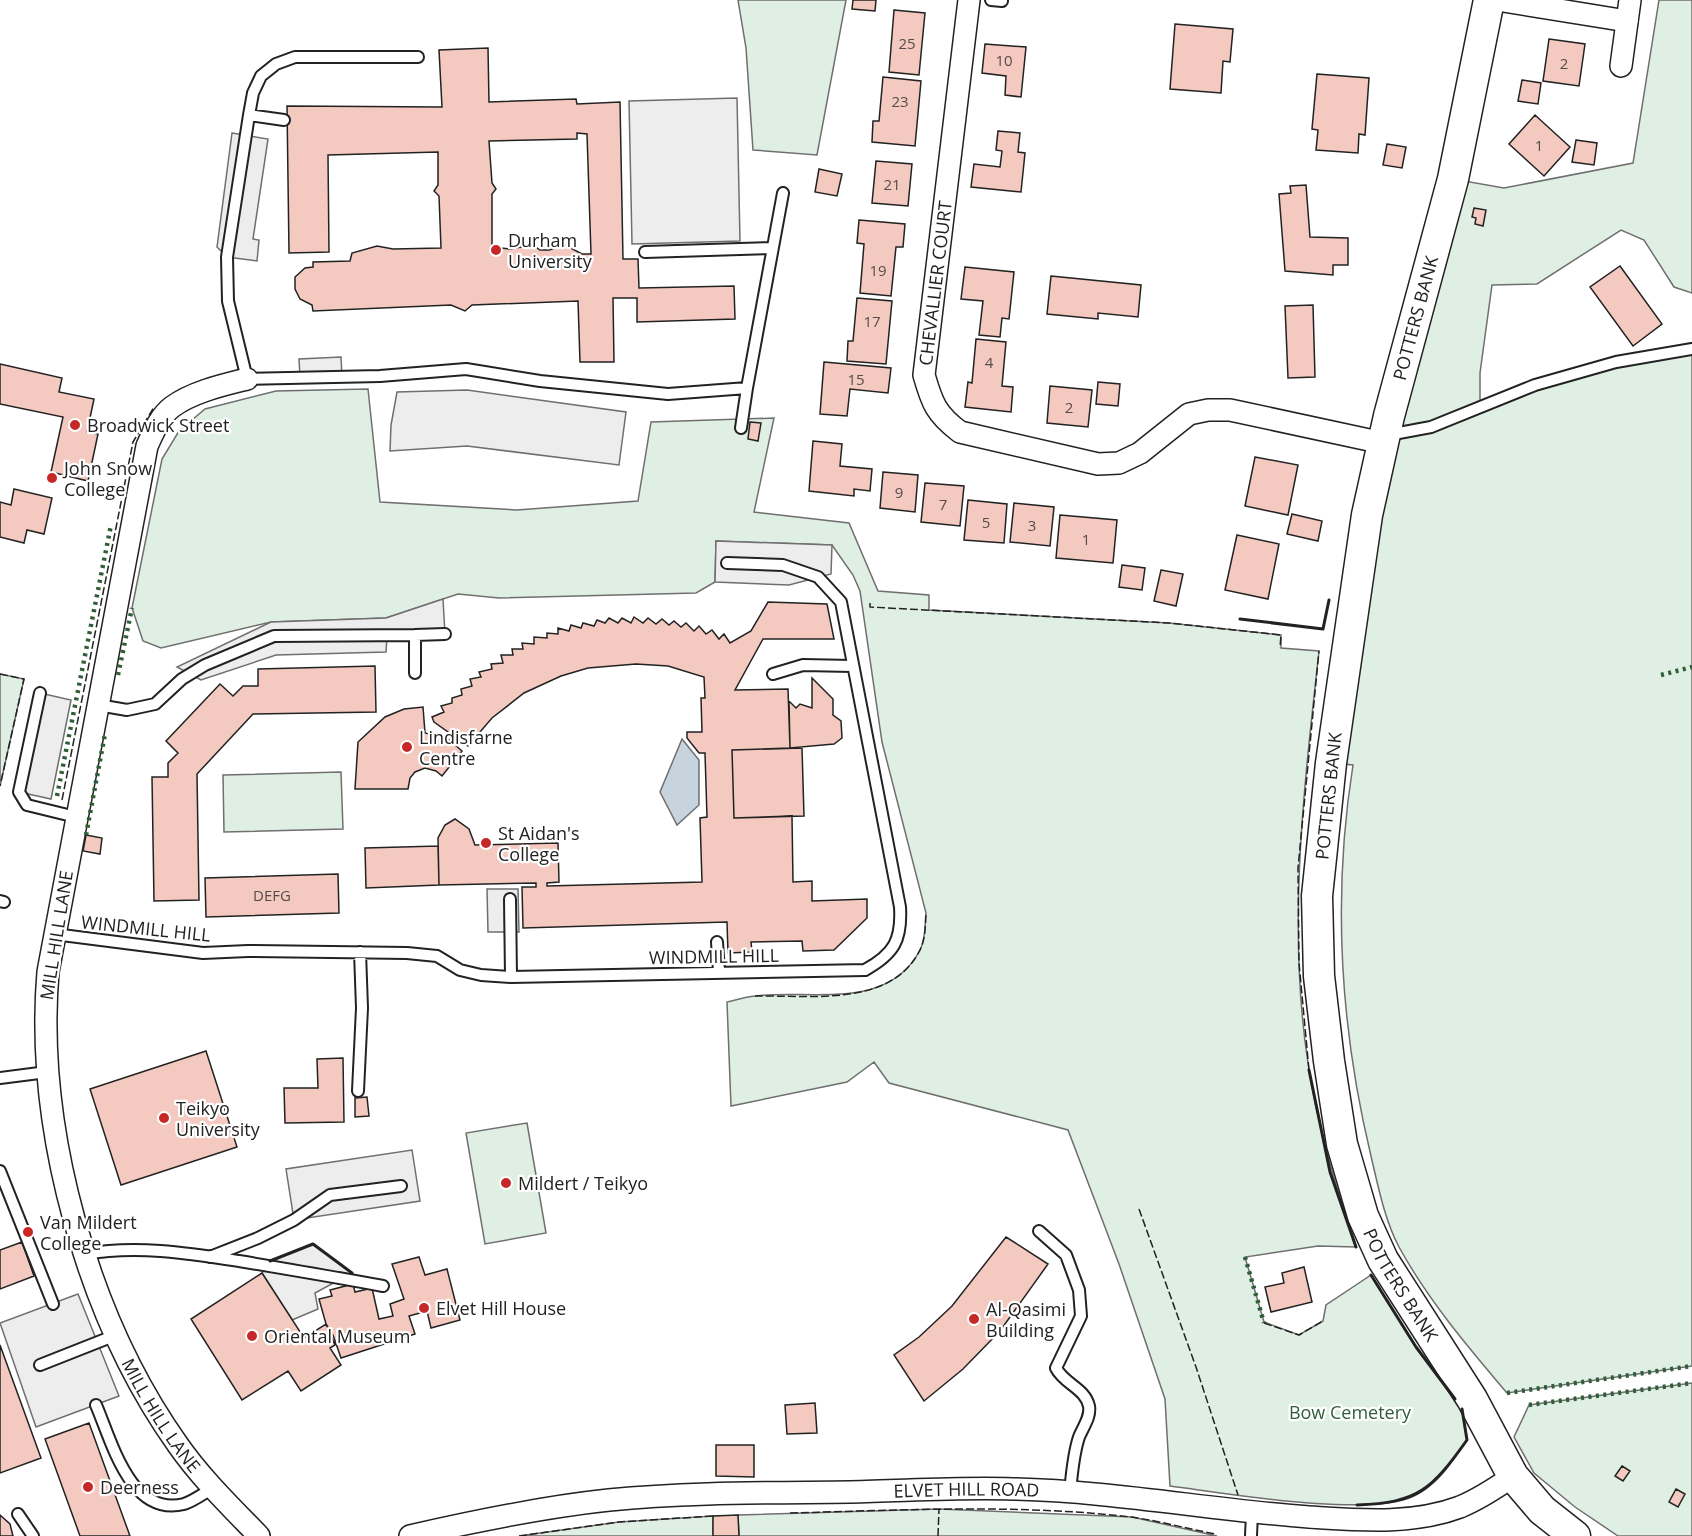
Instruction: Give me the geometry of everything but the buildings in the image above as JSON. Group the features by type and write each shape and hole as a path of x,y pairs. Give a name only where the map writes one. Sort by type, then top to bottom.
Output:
{"street":[{"name":"CHEVALLIER COURT","path":"969,0 924,375 932,403 943,420 960,432 1098,464 1119,463 1140,453 1189,414 1208,410 1230,410 1383,440"},
{"name":"POTTERS BANK","path":"1489,0 1453,179 1383,440 1357,575 1331,763 1317,896 1319,976 1342,1144 1367,1225 1383,1260 1472,1399 1513,1476 1542,1510 1575,1536"},
{"path":"1497,0 1627,21"},
{"path":"1621,66 1630,0"},
{"name":"MILL HILL LANE","path":"247,379 206,391 172,407 156,427 147,446 54,934 44,1019 47,1072 59,1156 85,1254 116,1335 146,1396 178,1446 213,1488 259,1536"},
{"name":"ELVET HILL ROAD","path":"410,1536 606,1501 660,1496 968,1489 1070,1492 1252,1513 1356,1520 1432,1515 1468,1503 1513,1476"}],"lane":[{"path":"417,57 295,57 276,64 261,76 253,93 227,257 228,302 247,379 380,376 466,369 540,381 668,394 747,388"},
{"path":"249,115 284,120"},
{"path":"741,428 783,193"},
{"path":"645,252 772,248"},
{"path":"1383,440 1431,427 1535,385 1606,365 1692,349"},
{"name":"WINDMILL HILL","path":"54,934 202,953 248,951 407,953 437,956 460,970 481,975 512,977 865,970 891,952 902,928 900,907 841,602 818,577 783,565 727,563"},
{"path":"98,705 127,710 155,704 182,679 274,636 445,634"},
{"path":"414,635 415,673"},
{"path":"773,674 803,665 852,666"},
{"path":"40,693 19,792 27,805 76,817"},
{"path":"510,899 512,977"},
{"path":"717,942 718,972"},
{"path":"358,1091 362,1008 360,952"},
{"path":"0,1078 47,1072"},
{"path":"0,1171 53,1304"},
{"path":"209,1257 258,1238 294,1220 330,1195 401,1186"},
{"path":"1039,1231 1066,1255 1079,1290 1081,1316 1056,1368 1064,1379 1083,1394 1089,1407 1088,1420 1074,1455 1070,1492"},
{"path":"85,1254 119,1248 169,1251 384,1286"},
{"path":"40,1365 116,1335"},
{"path":"96,1405 131,1483 152,1502 185,1503 213,1488"},
{"path":"1251,1536 1252,1513"},
{"path":"18,1514 33,1536"}],"green space":[{"path":"738,0 846,0 817,155 753,150 746,48"},
{"path":"1659,0 1692,0 1692,293 1674,287 1644,240 1621,230 1537,284 1492,285 1480,373 1480,406 1535,385 1692,349 1692,1366 1507,1393 1463,1341 1410,1267 1399,1247 1382,1203 1360,1108 1352,1059 1342,962 1343,864 1346,814 1353,765 1331,763 1357,575 1453,179 1504,188 1633,163"},
{"name":"Bow Cemetery","path":"368,389 380,502 517,510 638,501 651,422 774,418 754,512 849,523 878,591 929,595 929,610 1169,623 1281,635 1281,648 1319,651 1300,857 1298,908 1302,1012 1316,1110 1334,1179 1356,1247 1318,1246 1245,1257 1264,1322 1299,1335 1323,1321 1326,1305 1371,1275 1416,1347 1462,1409 1467,1440 1438,1479 1414,1496 1392,1502 1364,1505 1295,1502 1170,1486 1165,1399 1119,1264 1068,1130 889,1083 874,1062 847,1082 731,1106 727,1002 755,996 846,994 868,990 888,982 906,969 920,950 924,936 926,913 882,742 860,591 853,575 832,545 716,541 715,582 696,593 499,598 458,594 386,618 271,622 161,648 143,641 132,608 162,459 179,431 205,409 276,391"},
{"path":"0,674 24,679 0,786"},
{"path":"341,772 343,829 224,832 223,775"},
{"name":"Mildert / Teikyo","path":"527,1123 546,1233 485,1244 466,1133"},
{"path":"1692,1383 1692,1536 1618,1536 1575,1507 1534,1473 1514,1437 1529,1405"},
{"path":"939,1509 1132,1517 1217,1536 739,1536 738,1515"},
{"path":"713,1516 713,1536 519,1536 619,1522"}],"shaded area":[{"path":"737,98 740,241 632,244 629,101"},
{"path":"232,133 268,139 253,239 259,240 257,261 227,257 217,247"},
{"path":"341,357 342,376 300,378 299,359"},
{"path":"467,390 626,412 619,465 467,446 390,451 391,425 397,392"},
{"path":"716,541 832,545 831,574 789,585 715,582"},
{"path":"443,599 445,634 387,636 386,652 276,655 201,680 177,667 271,622 386,618"},
{"path":"40,693 71,700 51,799 19,792"},
{"path":"682,739 699,760 699,805 677,825 660,792"},
{"path":"487,889 518,889 519,932 488,932"},
{"path":"412,1150 420,1201 294,1220 286,1169"},
{"path":"313,1244 352,1273 315,1293 318,1309 292,1320 262,1273 270,1261"},
{"path":"78,1294 119,1396 36,1427 0,1323"}],"hedge":[{"path":"57,796 111,525"},
{"path":"118,675 132,608"},
{"path":"1661,675 1692,667"},
{"path":"86,835 105,734"},
{"path":"1245,1257 1264,1323"},
{"path":"1507,1393 1692,1366"},
{"path":"1529,1405 1692,1383"}],"fence":[{"path":"62,800 133,442 154,407"},
{"path":"870,603 870,607 1169,623 1281,635 1280,648"},
{"path":"1309,1070 1299,963 1298,868 1319,651"},
{"path":"0,674 24,679 0,786"},
{"path":"755,996 847,994 869,990 890,982 907,969 920,950 926,913"},
{"path":"1139,1209 1196,1367 1238,1495"},
{"path":"1264,1323 1299,1335 1323,1321"},
{"path":"938,1536 939,1509"},
{"path":"790,1513 961,1509 1046,1510 1131,1517 1216,1534"},
{"path":"519,1536 619,1522 713,1516"}],"wall":[{"path":"1240,619 1323,629 1329,600"},
{"path":"1309,1070 1330,1172 1356,1247"},
{"path":"270,1261 313,1244 352,1273"},
{"path":"1371,1275 1416,1347 1455,1399"},
{"path":"1357,1505 1395,1501 1410,1496 1433,1482 1467,1440 1462,1409"}],"place":[{"name":"Durham University","path":"496,250"},
{"name":"Broadwick Street","path":"75,425"},
{"name":"John Snow College","path":"52,478"},
{"name":"Lindisfarne Centre","path":"407,747"},
{"name":"St Aidan's College","path":"486,843"},
{"name":"Teikyo University","path":"164,1118"},
{"name":"Mildert / Teikyo","path":"506,1183"},
{"name":"Van Mildert College","path":"28,1232"},
{"name":"Elvet Hill House","path":"424,1308"},
{"name":"Al-Qasimi Building","path":"974,1319"},
{"name":"Oriental Museum","path":"252,1336"},
{"name":"Deerness","path":"88,1487"}]}
